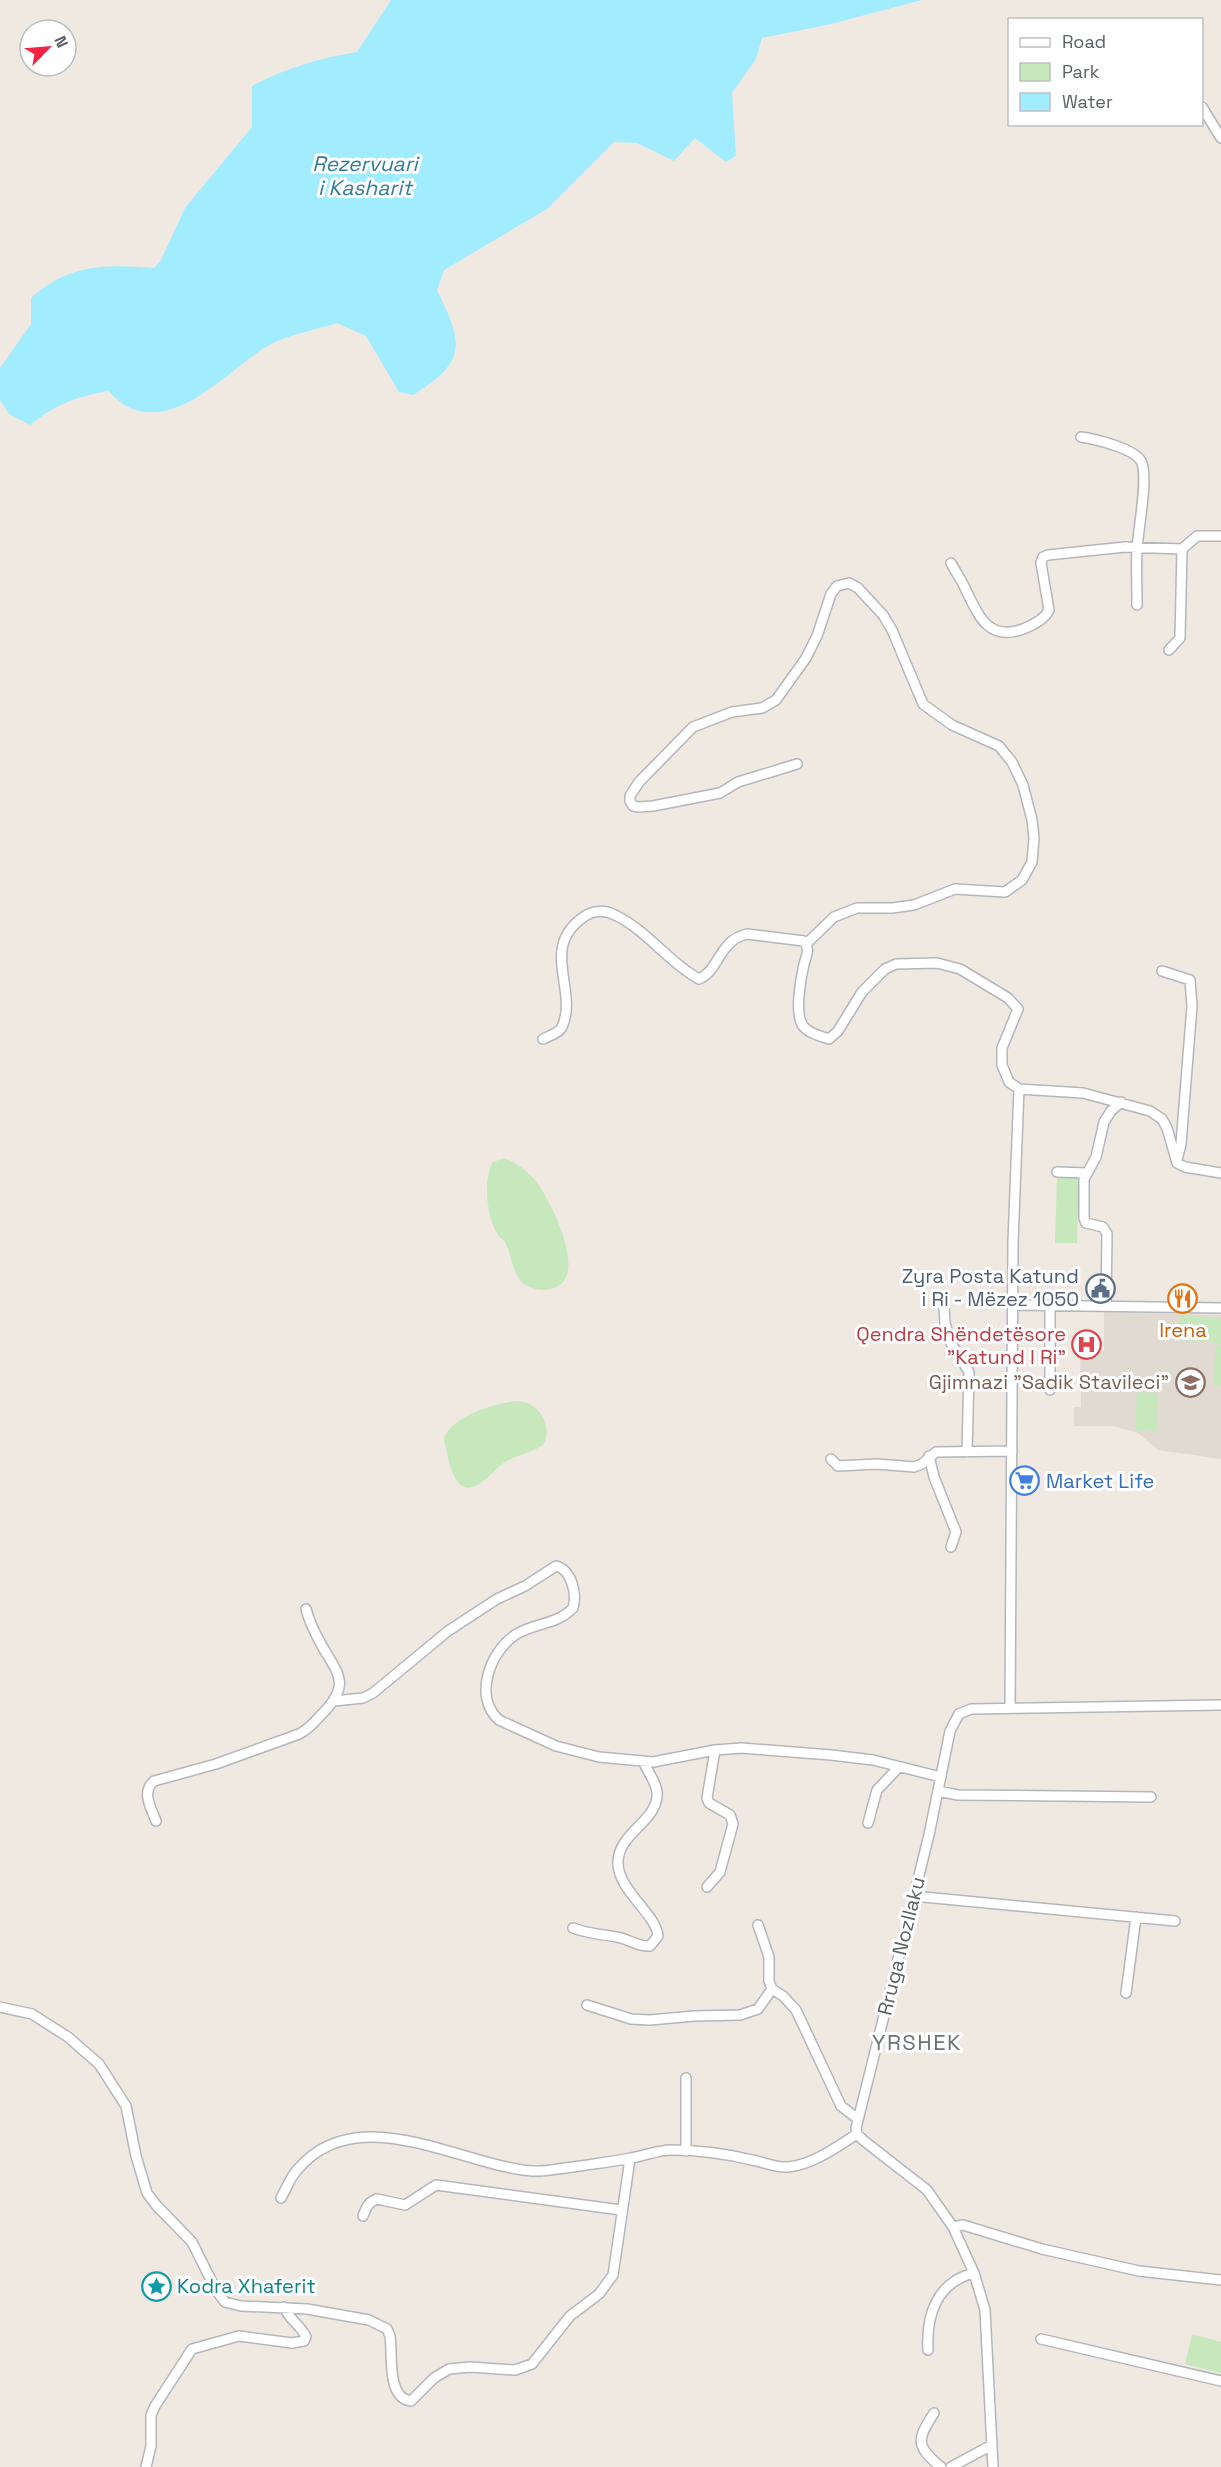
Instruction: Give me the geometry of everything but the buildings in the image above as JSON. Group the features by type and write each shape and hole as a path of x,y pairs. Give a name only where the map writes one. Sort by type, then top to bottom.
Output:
{"street":[{"path":"1203,109 1221,138"},
{"path":"1081,437 1113,445 1137,456 1141,462 1143,479 1137,548 1137,605"},
{"path":"951,563 983,621 993,629 1007,633 1032,625 1043,618 1049,610 1042,557 1066,551 1182,549 1197,536 1221,536"},
{"path":"1169,650 1180,638 1182,549"},
{"path":"797,764 738,782 720,793 653,806 633,806 630,801 630,796 639,782 693,727 732,712 762,708 776,700 806,658 817,636 831,594 837,586 849,583 858,588 883,615 892,630 923,704 952,725 999,746 1012,762 1025,793 1034,838 1032,862 1028,873 1013,888 1005,892 955,889 914,905 892,908 857,908 834,917 806,944"},
{"path":"543,1039 560,1030 566,1009 561,957 563,940 579,921 595,912 606,911 638,928 699,979 708,974 725,947 740,936 798,939 806,944 808,954 799,1006 801,1023 805,1028 829,1039 862,992 885,969 896,964 917,962 947,965 969,973 1008,998 1018,1009 1001,1056 1005,1076 1009,1082 1019,1089 1083,1093 1150,1111 1162,1119 1171,1139 1177,1163 1185,1167 1221,1173"},
{"path":"1162,970 1190,980 1192,1006 1181,1144 1177,1163"},
{"path":"1010,1708 1013,1305 1019,1089"},
{"path":"1106,1306 1107,1234 1103,1227 1086,1223 1084,1218 1086,1173 1096,1157 1104,1122 1121,1102"},
{"path":"1057,1172 1086,1173"},
{"path":"1013,1305 1221,1308"},
{"path":"1050,1306 1050,1390"},
{"path":"944,1307 945,1323 951,1343 969,1372 967,1452"},
{"path":"831,1459 838,1466 877,1464 914,1467 922,1464 936,1452 1012,1451"},
{"path":"929,1456 934,1477 956,1532 951,1547"},
{"path":"334,1701 363,1698 373,1693 448,1631 497,1599 525,1586 556,1566 570,1578 573,1608 566,1614 527,1629 508,1640 487,1675 485,1687 489,1707 499,1720 565,1750 644,1763 715,1750 741,1748 873,1760 940,1777"},
{"path":"156,1821 147,1796 149,1785 153,1781 216,1764 299,1734 309,1729 334,1701 339,1687 337,1671 316,1634 306,1610"},
{"name":"Rruga Nozllaku","path":"857,2134 858,2119 938,1791 950,1731 959,1714 971,1709 1221,1705"},
{"path":"707,1887 720,1872 733,1824 730,1815 709,1803 707,1798 715,1750"},
{"path":"573,1928 595,1935 619,1937 642,1947 650,1946 658,1936 657,1929 635,1900 620,1873 618,1864 623,1844 630,1833 647,1818 655,1804 657,1794 655,1785 644,1763"},
{"path":"868,1823 877,1790 898,1768"},
{"path":"938,1791 958,1795 1151,1797"},
{"path":"912,1896 1175,1921"},
{"path":"1126,1993 1136,1917"},
{"path":"758,1925 769,1957 769,1981 772,1989 783,1996 796,2010 840,2106 858,2119"},
{"path":"587,2005 632,2019 740,2015 758,2008 772,1989"},
{"path":"0,2007 32,2014 68,2037 99,2064 126,2106 136,2156 147,2193 192,2242 216,2290 225,2302 242,2306 307,2308 369,2320 387,2329 392,2347 394,2385 400,2397 411,2402 434,2378 449,2369 470,2367 515,2370 532,2364 570,2316 589,2304 607,2285 613,2275 630,2159"},
{"path":"686,2078 686,2151"},
{"path":"281,2198 296,2171 312,2155 333,2145 370,2136 390,2137 435,2147 455,2155 537,2172 630,2159 669,2150 724,2155 772,2166 789,2167 813,2160 857,2134 927,2190 953,2226 974,2273 985,2310 990,2446 993,2467"},
{"path":"363,2216 372,2200 405,2205 436,2185 621,2210"},
{"path":"953,2226 963,2225 1042,2249 1139,2271 1221,2280"},
{"path":"928,2350 927,2338 938,2295 954,2280 974,2273"},
{"path":"146,2467 151,2446 152,2415 155,2406 192,2349 239,2336 292,2343 304,2341 306,2337 304,2331 291,2321 284,2307"},
{"path":"1041,2339 1221,2381"},
{"path":"934,2413 920,2439 921,2447 940,2467"},
{"path":"951,2467 966,2460 978,2450 990,2446"}],"shaded area":[{"path":"1104,1312 1221,1315 1221,1459 1158,1450 1138,1433 1113,1426 1074,1426 1074,1407 1081,1407 1080,1351 1104,1351"}],"green space":[{"path":"504,1158 527,1172 541,1188 563,1236 568,1269 564,1281 554,1288 537,1289 521,1282 506,1244 493,1224 488,1202 488,1179 493,1162"},
{"path":"1057,1175 1079,1175 1077,1243 1055,1243"},
{"path":"1180,1315 1221,1318 1221,1343 1178,1340"},
{"path":"1215,1346 1221,1346 1221,1386 1214,1386"},
{"path":"1137,1392 1158,1393 1157,1431 1135,1430"},
{"path":"516,1401 531,1405 542,1415 547,1429 544,1444 502,1464 477,1485 469,1488 462,1486 453,1473 447,1454 444,1438 449,1430 475,1412"},
{"path":"1192,2334 1221,2342 1221,2373 1185,2364"}],"water":[{"name":"Rezervuari i Kasharit","path":"391,0 922,0 831,24 762,38 756,59 732,93 736,156 726,162 695,138 674,161 637,143 614,142 547,209 444,270 437,290 452,324 455,350 452,361 444,372 413,395 399,392 366,336 337,323 271,344 203,393 184,404 165,411 146,412 126,406 108,391 67,402 30,425 9,414 0,400 0,368 31,324 31,298 59,278 88,269 120,266 154,268 161,260 185,208 252,127 252,86 303,65 357,52"}],"place":[{"name":"Zyra Posta Katund i Ri - Mëzez 1050","path":"1100,1288"},
{"name":"Irena","path":"1183,1299"},
{"name":"Qendra Shëndetësore \"Katund I Ri\"","path":"1087,1345"},
{"name":"Gjimnazi \"Sadik Stavileci\"","path":"1190,1382"},
{"name":"Market Life","path":"1025,1481"},
{"name":"Kodra Xhaferit","path":"156,2286"}],"district":[{"name":"YRSHEK","path":"917,2042"}]}
